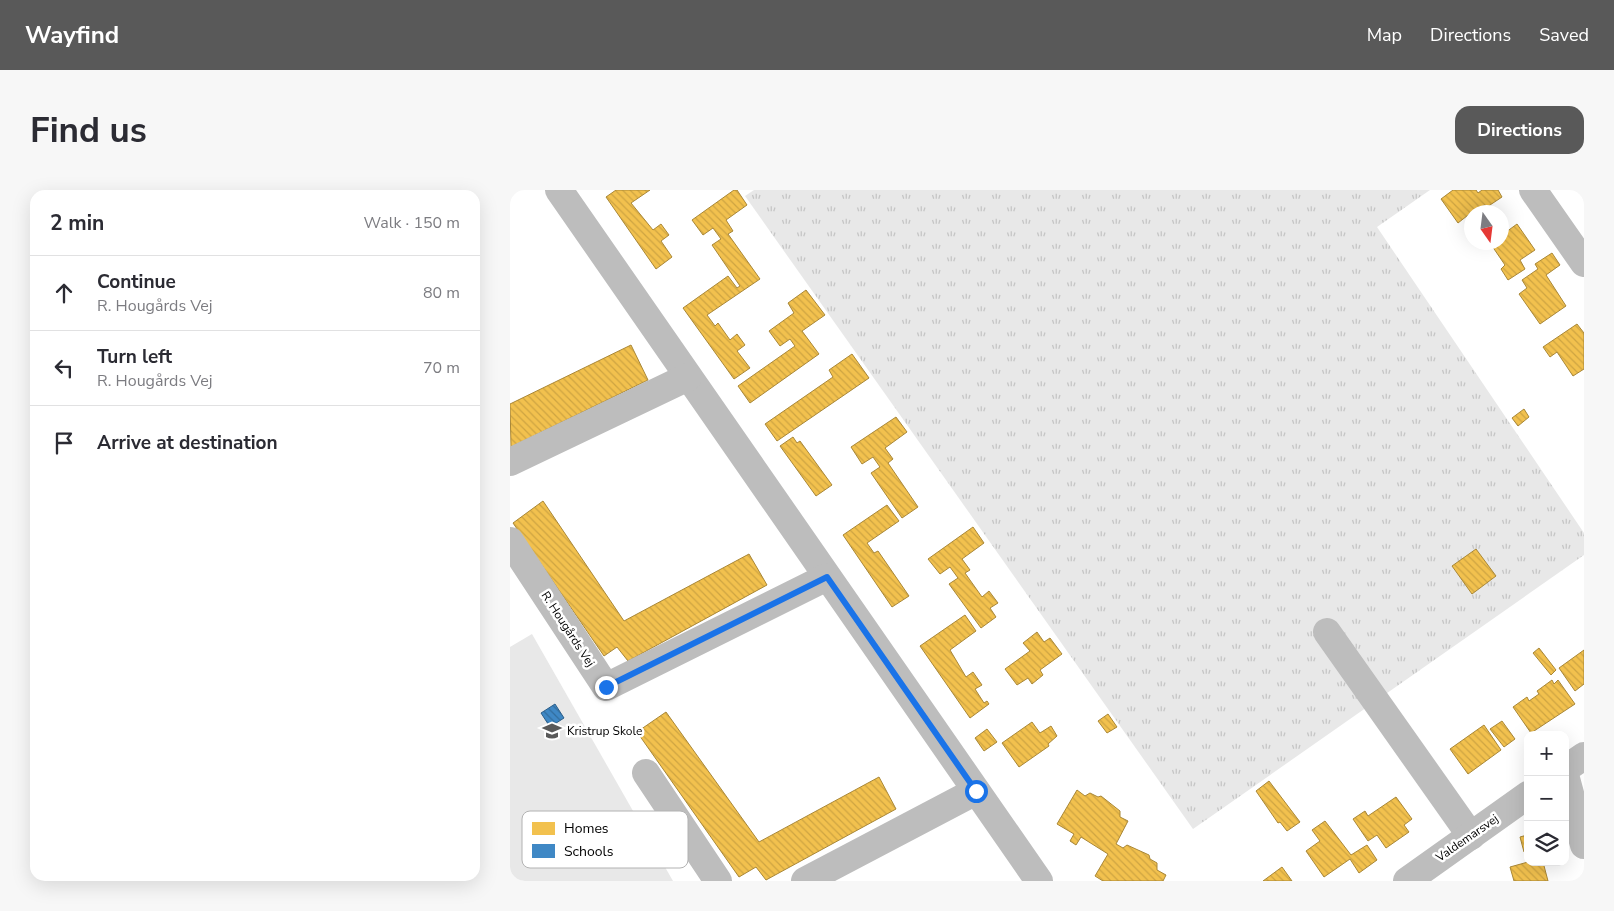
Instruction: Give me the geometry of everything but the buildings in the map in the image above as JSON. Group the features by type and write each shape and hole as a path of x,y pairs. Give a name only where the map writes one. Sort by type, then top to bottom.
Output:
{"street":[{"path":"559,190 1039,881"},
{"path":"1533,190 1584,263"},
{"path":"510,462 688,377"},
{"name":"R. Hougårds Vej","path":"510,541 606,687 827,577"},
{"path":"1327,632 1471,836"},
{"path":"1569,766 1584,756"},
{"path":"646,773 671,811"},
{"path":"1565,776 1584,845"},
{"path":"804,881 976,791"},
{"name":"Valdemarsvej","path":"1406,881 1524,799"},
{"path":"688,836 718,881"}],"green space":[{"path":"754,190 1430,190 1377,227 1584,533 1584,555 1193,829 745,196"},
{"name":"Kristrup Skole","path":"532,634 633,811 522,811 522,868 666,868 673,881 510,881 510,647"}],"place":[{"name":"Kristrup Skole","path":"552,731"}],"route":[{"path":"606,687 827,577 976,791"}]}
